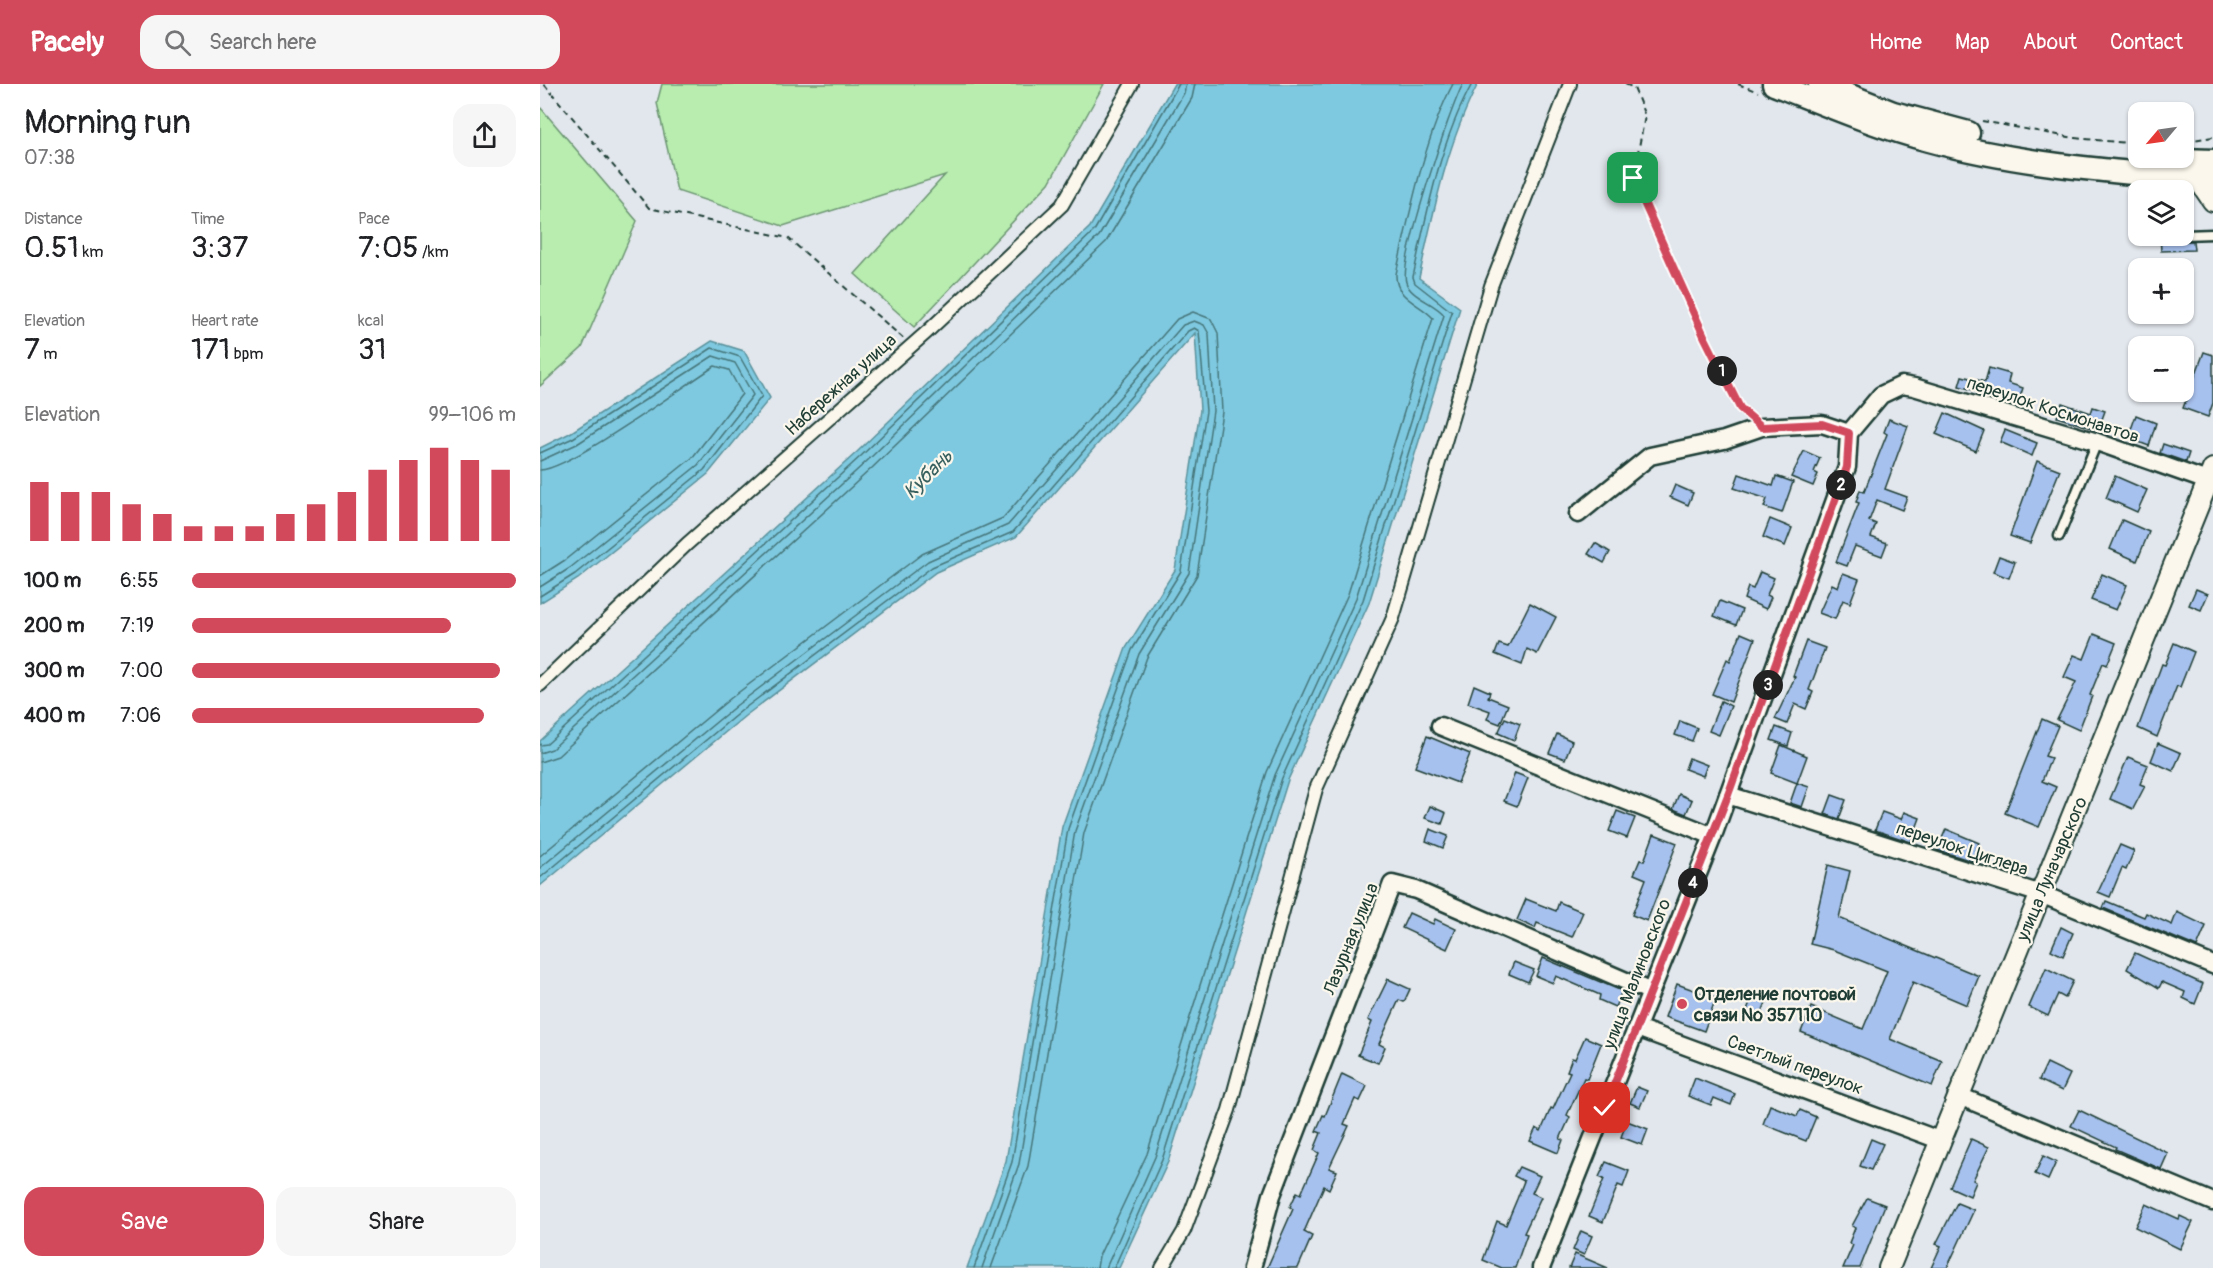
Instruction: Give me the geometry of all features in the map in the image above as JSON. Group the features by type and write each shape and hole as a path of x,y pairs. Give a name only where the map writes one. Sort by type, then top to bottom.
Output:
{"main road":[{"path":"1774,84 1881,126 1931,141 2042,162 2155,177 2205,179"},
{"path":"1820,84 1893,113 1965,133 2110,156 2213,160"}],"street":[{"name":"Набережная улица","path":"540,685 687,544 912,345 1062,205 1132,84"},
{"path":"1162,1268 1184,1231 1229,1110 1316,789 1393,618 1491,286 1570,84"},
{"path":"2205,179 2213,201"},
{"name":"переулок Космонавтов","path":"1849,433 1881,395 1902,385 2211,478"},
{"path":"1578,514 1650,456 1724,440 1762,427 1822,424 1849,433"},
{"name":"улица Малиновского","path":"1541,1268 1637,1028 1649,991 1713,836 1847,467 1849,433"},
{"name":"улица Луначарского","path":"1889,1268 1957,1095 2211,478"},
{"path":"1440,726 1713,836"},
{"name":"переулок Циглера","path":"1728,795 2041,894 2213,964"},
{"name":"Лазурная улица","path":"1252,1268 1272,1195 1392,884 1416,891 1649,991"},
{"name":"Светлый переулок","path":"1637,1028 1939,1140"},
{"path":"1957,1095 2213,1202"}],"lane":[{"path":"2194,235 2213,234"},
{"path":"2059,536 2097,442"}],"path":[{"path":"544,84 649,208 788,238 912,345"},
{"path":"1625,84 1634,88 1645,116 1633,178 1705,338 1740,408 1762,427"},
{"path":"1634,88 1636,84"},
{"path":"1981,120 2074,138 2128,143"},
{"path":"2194,139 2213,136"}],"green space":[{"path":"662,84 1104,84 1049,183 914,327 855,274 945,175 783,226 677,191 657,103"},
{"path":"540,107 637,221 582,348 540,386"}],"water":[{"name":"Кубань","path":"1174,84 1478,84 1449,154 1419,278 1460,308 1369,603 1288,780 1168,1162 1119,1268 967,1268 1006,1161 1062,827 1126,648 1175,570 1200,410 1195,333 1016,537 936,572 745,716 540,886 540,741 857,452 1090,227"},
{"path":"712,341 744,351 770,398 708,474 578,579 540,603 540,448 570,433"}],"building":[{"path":"2161,246 2194,246 2194,250 2161,251"},
{"path":"2204,352 2213,355 2213,403 2208,417 2183,408 2185,402 2194,402 2194,379"},
{"path":"1989,368 2010,374 2008,383 2023,388 2018,403 1959,386 1962,376 1985,382"},
{"path":"2062,403 2091,413 2093,407 2105,411 2098,430 2057,417"},
{"path":"1945,413 1984,431 1976,451 1936,434"},
{"path":"2136,415 2156,423 2149,446 2128,438"},
{"path":"1889,419 1908,426 1885,489 1907,497 1902,510 1877,500 1869,521 1876,524 1871,537 1887,543 1882,556 1855,546 1847,566 1836,562 1859,503 1856,502 1860,490 1864,492 1887,434 1884,432"},
{"path":"2005,430 2037,443 2032,456 2000,442"},
{"path":"2163,444 2189,453 2186,462 2160,453"},
{"path":"1804,451 1820,458 1814,472 1818,474 1813,486 1791,477"},
{"path":"2037,461 2060,470 2030,543 2010,536"},
{"path":"1739,474 1773,486 1776,476 1793,482 1782,513 1764,507 1767,499 1734,488"},
{"path":"2115,476 2147,490 2137,512 2106,498"},
{"path":"1675,485 1693,493 1688,505 1670,497"},
{"path":"1770,519 1792,528 1785,546 1763,537"},
{"path":"2122,520 2149,532 2137,561 2110,549"},
{"path":"1595,543 1610,552 1604,563 1588,554"},
{"path":"1999,556 2015,562 2009,578 1993,572"},
{"path":"1760,572 1774,578 1767,595 1771,597 1766,609 1744,599 1748,587 1753,589"},
{"path":"1843,573 1859,579 1850,603 1843,600 1835,619 1819,613 1832,584 1838,587"},
{"path":"2102,574 2127,585 2116,610 2091,600"},
{"path":"2196,589 2208,594 2201,610 2189,605"},
{"path":"1720,601 1742,610 1736,625 1714,616"},
{"path":"1530,603 1556,617 1537,654 1527,649 1522,665 1495,654 1499,644 1508,647"},
{"path":"1741,633 1755,639 1731,702 1712,694 1727,659 1730,661"},
{"path":"2094,634 2116,643 2107,665 2103,663 2079,730 2057,720 2076,682 2064,677 2074,655 2084,659"},
{"path":"1806,641 1825,648 1809,690 1813,692 1806,709 1795,704 1787,724 1775,719 1795,677 1793,676"},
{"path":"2174,643 2194,652 2180,687 2177,686 2157,737 2138,728 2162,664 2165,665"},
{"path":"1474,685 1490,692 1488,697 1508,705 1500,724 1487,719 1490,711 1468,703"},
{"path":"1721,701 1731,706 1719,735 1709,731"},
{"path":"1505,718 1520,724 1514,740 1498,733"},
{"path":"2042,719 2058,726 2045,756 2051,758 2042,781 2056,787 2039,827 2005,813"},
{"path":"1680,721 1697,728 1692,741 1675,735"},
{"path":"1776,727 1792,733 1788,746 1771,740"},
{"path":"1557,734 1572,741 1565,759 1549,753"},
{"path":"1427,736 1470,754 1458,783 1415,767"},
{"path":"2158,743 2181,753 2173,771 2151,761"},
{"path":"1781,745 1807,756 1797,783 1771,773"},
{"path":"2128,757 2148,765 2140,784 2145,786 2133,809 2110,799"},
{"path":"1689,758 1707,765 1703,776 1685,769"},
{"path":"1515,773 1528,778 1517,806 1504,801"},
{"path":"1797,783 1809,787 1802,807 1790,803"},
{"path":"1679,794 1692,800 1686,814 1673,809"},
{"path":"1832,795 1846,800 1839,819 1825,814"},
{"path":"1430,806 1446,813 1442,824 1425,818"},
{"path":"1617,811 1635,818 1627,838 1609,831"},
{"path":"1882,812 1901,819 1904,812 1920,818 1911,842 1875,830"},
{"path":"1430,829 1448,836 1443,848 1426,841"},
{"path":"1946,829 1979,843 1972,861 1937,850"},
{"path":"1654,834 1677,843 1647,921 1632,915 1646,879 1634,874 1640,860 1644,861"},
{"path":"2120,845 2134,851 2126,870 2122,868 2110,897 2098,892"},
{"path":"1828,865 1850,871 1839,918 1979,976 1967,1005 1913,982 1890,1039 1942,1061 1932,1086 1801,1032 1811,1007 1863,1029 1887,971 1834,950 1810,944"},
{"path":"1526,899 1556,911 1559,902 1583,912 1572,937 1537,923 1535,928 1517,920"},
{"path":"2106,901 2144,917 2146,913 2172,925 2177,912 2206,926 2197,947 2103,908"},
{"path":"1409,913 1433,924 1435,919 1456,929 1447,949 1402,928"},
{"path":"2061,927 2073,933 2063,956 2051,950"},
{"path":"2135,953 2203,984 2195,1004 2183,998 2185,992 2162,982 2159,988 2127,969"},
{"path":"1543,958 1622,991 1615,1007 1599,1000 1600,995 1556,976 1553,983 1536,976"},
{"path":"1514,962 1534,970 1528,982 1509,974"},
{"path":"2046,968 2073,981 2065,998 2058,994 2048,1016 2029,1007"},
{"path":"1388,979 1410,989 1404,1002 1399,1000 1379,1044 1385,1047 1378,1063 1358,1055 1372,1022 1368,1020"},
{"path":"1677,984 1716,998 1704,1031 1665,1017"},
{"path":"1753,994 1767,1000 1761,1015 1747,1010"},
{"path":"1585,1037 1601,1044 1587,1079 1584,1078 1567,1115 1570,1117 1560,1139 1563,1140 1558,1153 1530,1141 1536,1128 1541,1131 1551,1108 1553,1109 1570,1072 1567,1071 1572,1058 1575,1059"},
{"path":"2047,1063 2070,1074 2062,1091 2039,1080"},
{"path":"1342,1074 1367,1086 1360,1101 1355,1099 1344,1124 1349,1126 1329,1168 1337,1171 1329,1189 1324,1186 1304,1232 1312,1236 1298,1268 1267,1268 1293,1209 1290,1207 1297,1192 1301,1194 1319,1153 1314,1150 1321,1133 1316,1131 1323,1115 1325,1116"},
{"path":"1695,1078 1735,1094 1731,1105 1714,1098 1711,1105 1688,1096"},
{"path":"1637,1087 1647,1091 1640,1107 1630,1103"},
{"path":"1770,1105 1797,1116 1800,1110 1816,1117 1806,1141 1763,1124"},
{"path":"2079,1110 2168,1153 2161,1169 2071,1126"},
{"path":"1627,1121 1648,1129 1642,1145 1621,1137"},
{"path":"1871,1139 1883,1144 1871,1170 1860,1166"},
{"path":"1971,1139 1989,1147 1973,1180 1976,1182 1970,1196 1950,1187"},
{"path":"2043,1156 2056,1162 2048,1180 2035,1174"},
{"path":"1606,1162 1629,1171 1623,1187 1618,1185 1603,1222 1589,1216 1604,1179 1599,1177"},
{"path":"1519,1167 1540,1176 1532,1193 1541,1197 1524,1233 1527,1234 1515,1268 1502,1268 1483,1260 1497,1221 1506,1225 1524,1181 1514,1176"},
{"path":"1867,1198 1885,1205 1860,1268 1843,1268 1853,1245 1849,1243 1855,1228 1852,1226"},
{"path":"1957,1203 1974,1210 1947,1268 1931,1268 1941,1246 1936,1244"},
{"path":"2146,1204 2179,1219 2180,1216 2193,1222 2180,1249 2135,1227"},
{"path":"1581,1231 1592,1236 1584,1255 1573,1250"},
{"path":"1575,1254 1608,1268 1569,1268"}],"place":[{"name":"Отделение почтовой связи № 357110","path":"1682,1004"}],"route":[{"path":"1605,1108 1649,991 1713,836 1847,467 1849,433 1822,424 1762,427 1740,408 1705,338 1633,178"}]}
